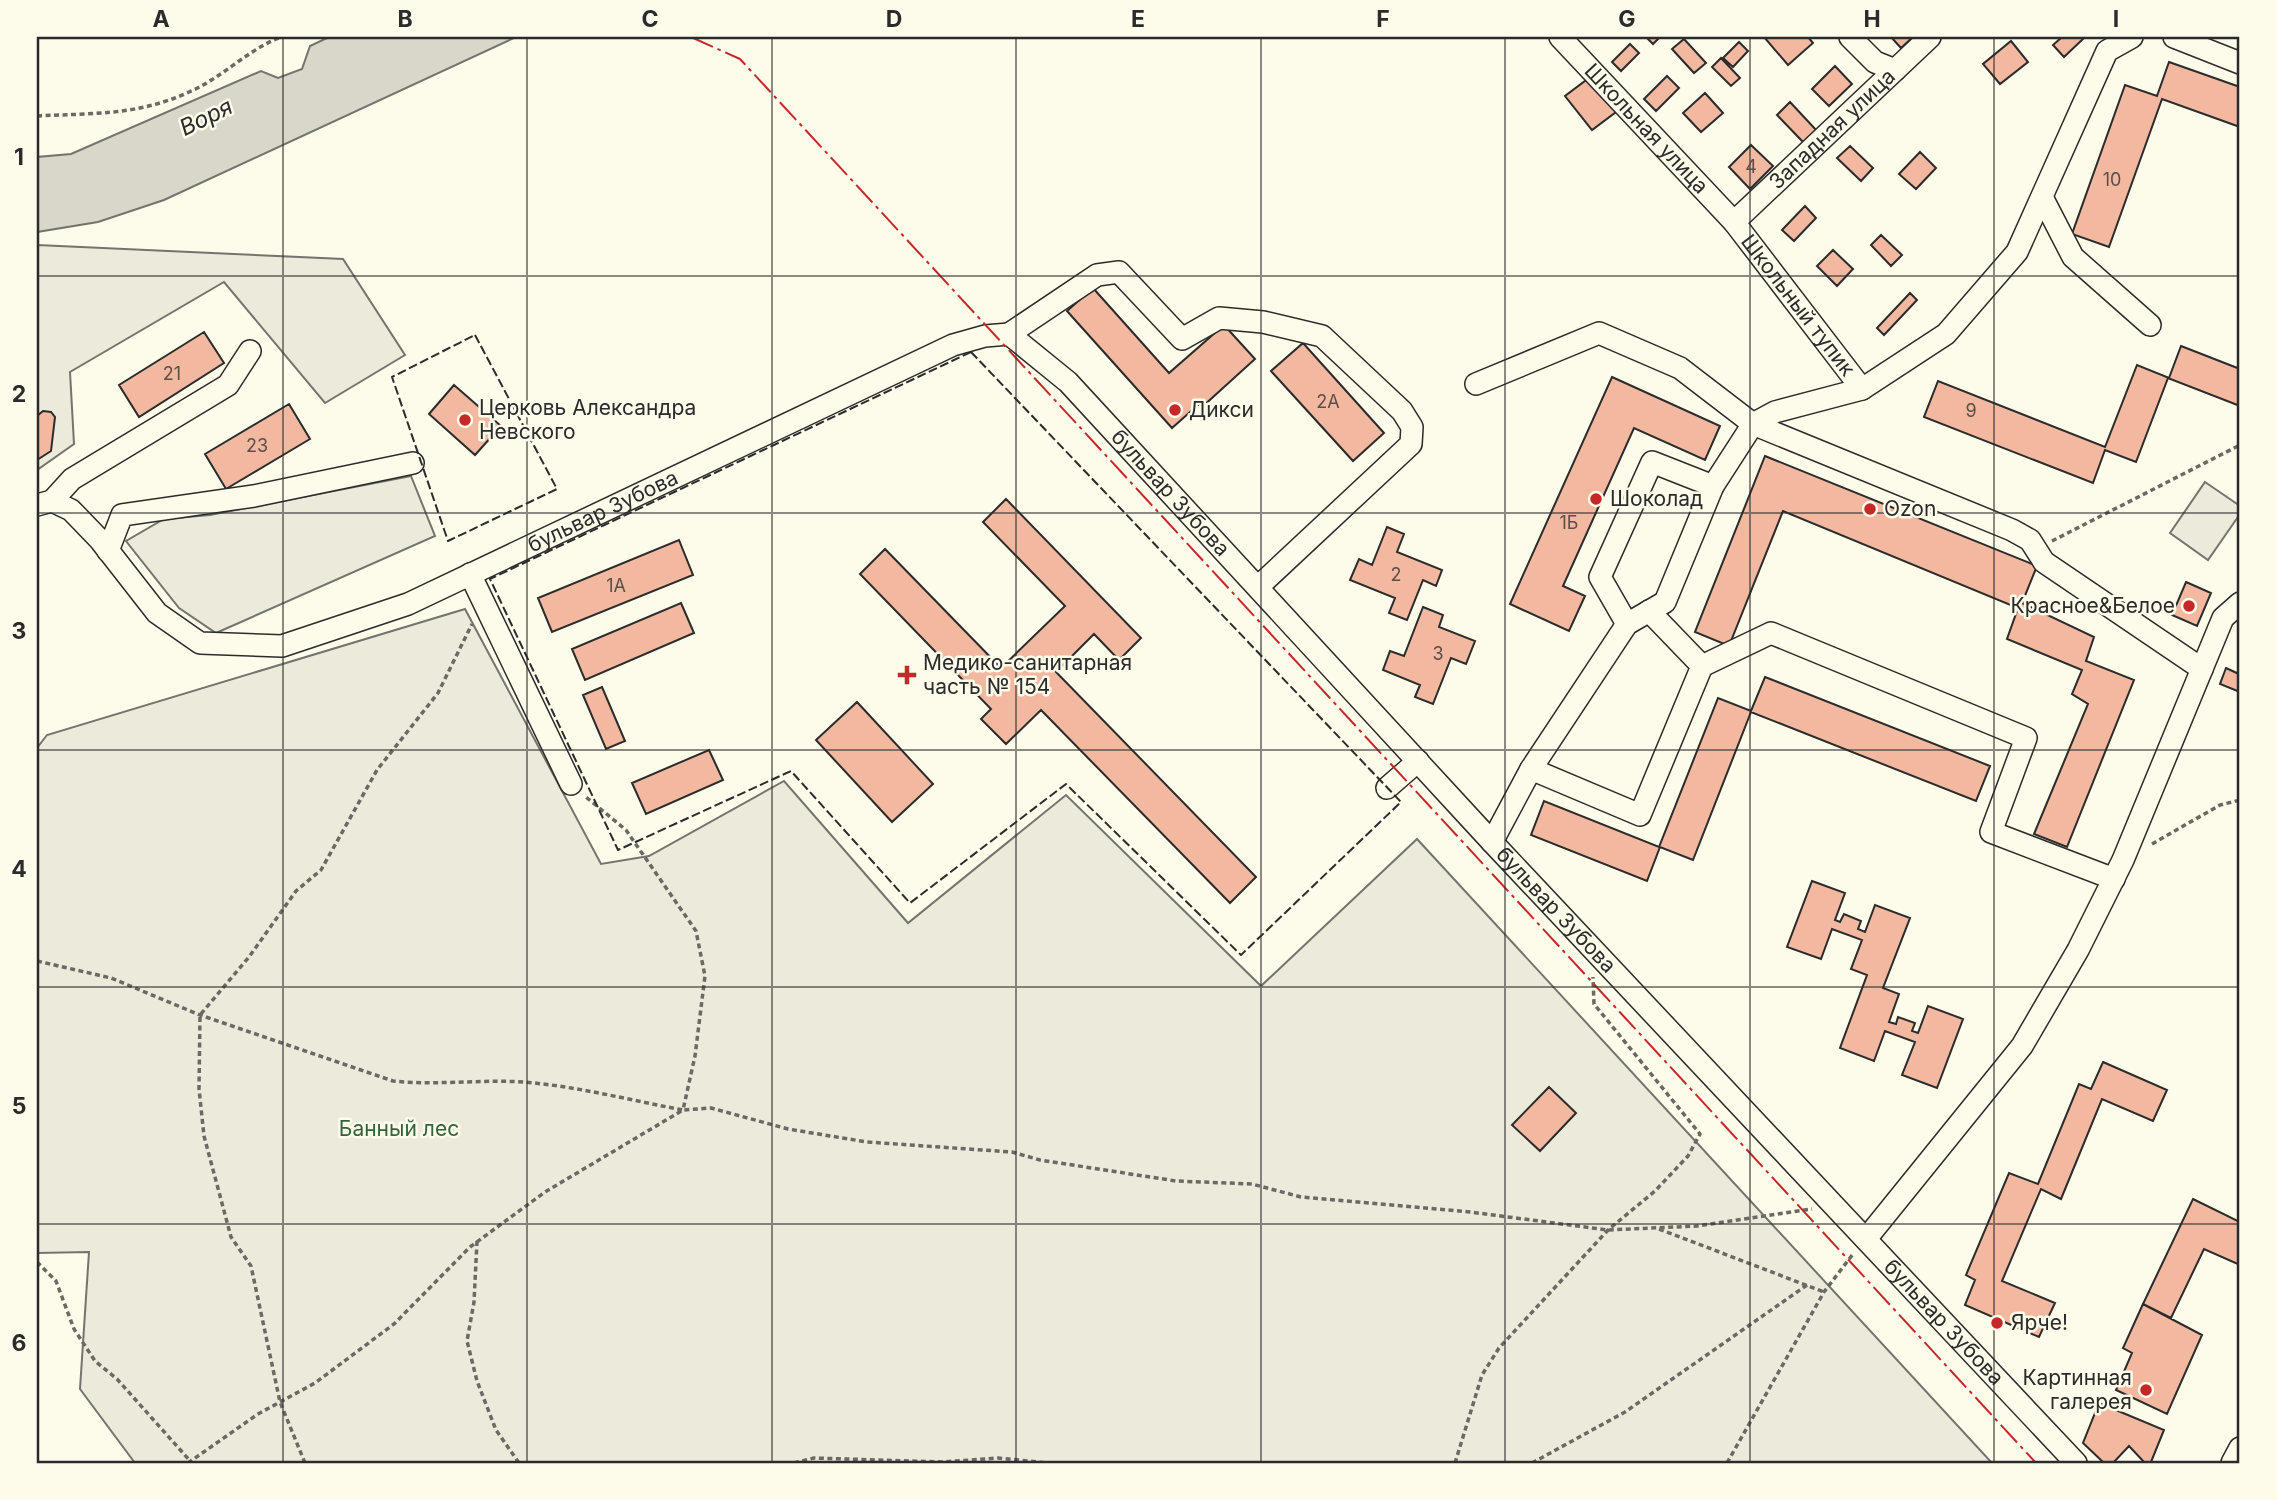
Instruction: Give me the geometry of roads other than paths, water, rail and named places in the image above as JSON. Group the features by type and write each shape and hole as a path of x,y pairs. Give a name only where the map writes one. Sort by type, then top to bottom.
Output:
{"street":[{"name":"Школьная улица","path":"1560,37 1734,222"},
{"path":"1850,37 1875,62 1895,70"},
{"name":"Западная улица","path":"1734,222 1930,37"},
{"path":"1493,842 1531,769 1628,624 1665,602 1713,486 1753,424 1774,412 1862,389 1946,334 2017,252 2107,51 2132,37"},
{"path":"2174,37 2240,63"},
{"path":"2042,197 2073,257 2150,325"},
{"name":"Школьный тупик","path":"1734,222 1862,389"},
{"path":"1009,334 1097,275 1119,272 1182,339 1219,318 1264,322 1322,336 1402,411 1412,427 1411,444 1259,586"},
{"path":"1476,384 1599,333 1680,368 1753,424 2012,530 2030,540 2044,562 2202,669"},
{"name":"бульвар Зубова","path":"44,503 71,510 108,551 157,613 200,643 282,646 408,604 953,345 985,336 1009,334 1068,382 1493,842 2076,1463"},
{"path":"44,503 72,479 228,385 250,351"},
{"path":"1628,624 1600,577 1652,462 1713,486"},
{"path":"108,551 122,515 254,496 413,463"},
{"path":"470,574 571,784"},
{"path":"1866,1239 2022,1046 2078,950 2118,869 2223,618 2240,603"},
{"path":"1649,611 1702,666"},
{"path":"1531,769 1640,815 1702,666 1771,633 2026,738 1991,832 2118,869"},
{"path":"1388,788 1418,761"},
{"path":"2232,1463 2240,1448"}],"water":[{"name":"Воря","path":"329,37 516,37 164,200 98,222 37,232 37,157 71,154 261,71 278,78 302,69 310,46"}],"place":[{"name":"Дикси","path":"1175,410"},
{"name":"Церковь Александра Невского","path":"465,420"},
{"name":"Шоколад","path":"1596,499"},
{"name":"Ozon","path":"1870,509"},
{"name":"Красное&Белое","path":"2189,606"},
{"name":"Медико-санитарная часть № 154","path":"907,675"},
{"name":"Ярче!","path":"1997,1323"},
{"name":"Картинная галерея","path":"2146,1390"}],"park label":[{"name":"Банный лес","path":"399,1129"}]}
